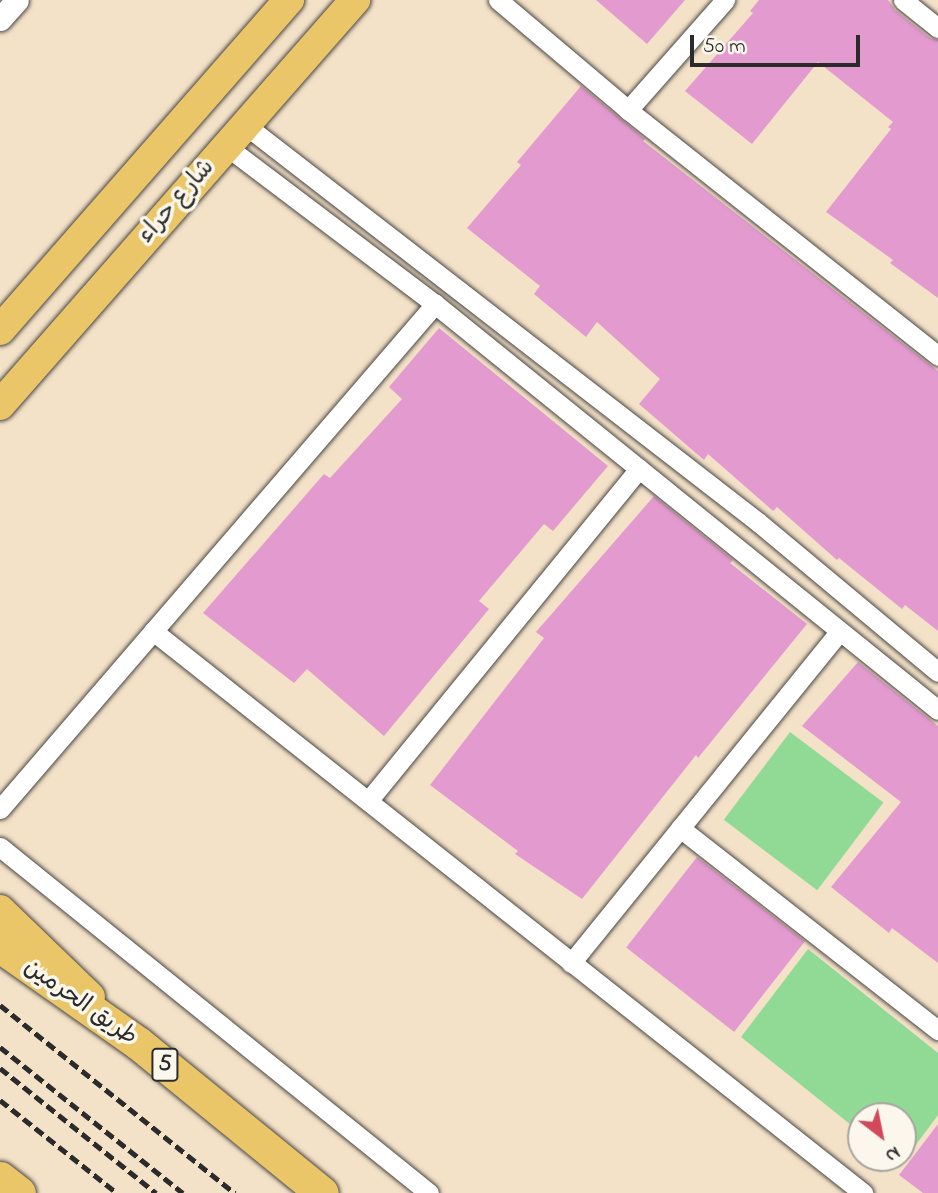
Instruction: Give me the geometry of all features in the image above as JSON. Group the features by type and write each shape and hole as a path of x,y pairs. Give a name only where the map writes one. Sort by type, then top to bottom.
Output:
{"highway":[{"name":"طريق الحرمين","path":"0,946 138,1043 322,1193"},
{"path":"0,1178 16,1193"}],"main road":[{"name":"شارع حراء","path":"0,330 289,0"},
{"name":"شارع حراء","path":"0,405 355,0"},
{"path":"75,244 118,271"},
{"path":"0,909 138,1043"}],"street":[{"path":"0,19 17,0"},
{"path":"498,0 628,110 938,356"},
{"path":"628,110 725,0"},
{"path":"903,0 938,28"},
{"path":"235,135 435,304 938,710"},
{"path":"235,135 758,522 938,672"},
{"path":"0,809 435,304"},
{"path":"368,801 639,469"},
{"path":"739,551 758,522"},
{"path":"153,631 863,1193"},
{"path":"571,962 839,632"},
{"path":"680,828 938,1030"},
{"path":"0,846 429,1193"},
{"path":"0,1184 16,1193"}],"green space":[{"path":"790,732 883,802 817,890 724,820"},
{"path":"808,949 938,1053 938,1115 917,1143 917,1102 847,1102 847,1122 741,1037"}],"building":[{"path":"596,0 685,0 647,44"},
{"path":"759,0 888,0 895,10 930,38 938,40 938,298 890,263 893,260 826,212 891,129 888,127 893,122 818,62 752,144 685,91 753,13 750,11"},
{"path":"581,86 645,139 643,141 938,371 938,631 905,605 902,609 839,558 837,560 777,507 773,511 708,454 704,460 639,404 660,379 597,322 586,337 534,294 540,286 467,228 521,165 517,162"},
{"path":"439,328 608,466 553,531 544,524 479,601 489,609 384,736 307,669 294,683 203,613 324,474 330,478 402,399 389,387"},
{"path":"654,496 733,560 730,563 807,624 698,758 696,755 582,899 515,854 518,851 430,785 544,638 536,632"},
{"path":"858,662 938,726 938,963 892,928 889,933 831,887 901,802 802,726"},
{"path":"697,857 805,941 734,1032 626,948"},
{"path":"938,1124 938,1193 923,1193 899,1175 901,1172 917,1172 917,1151"}],"railway":[{"path":"0,1005 235,1193"},
{"path":"0,1047 183,1193"},
{"path":"0,1068 156,1193"},
{"path":"0,1100 117,1193"}]}
